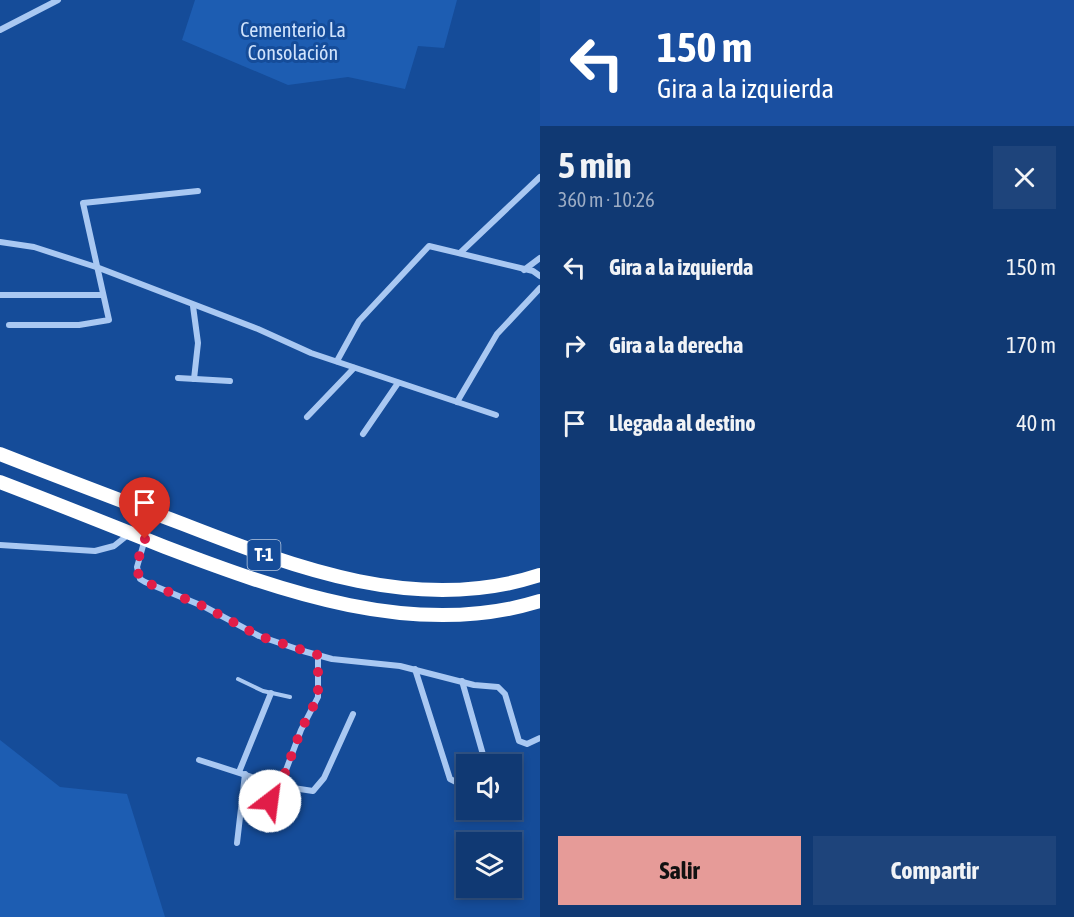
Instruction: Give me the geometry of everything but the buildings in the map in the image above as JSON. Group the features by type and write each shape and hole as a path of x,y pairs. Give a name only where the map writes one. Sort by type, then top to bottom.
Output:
{"highway":[{"name":"T-1","path":"0,454 260,554 313,571 362,583 444,590 540,575"},
{"name":"T-1","path":"0,482 246,578 337,603 370,609 452,614 540,601"}],"street":[{"path":"0,30 58,0"},
{"path":"460,253 540,177"},
{"path":"9,325 79,326 109,320 99,268 82,203 198,191"},
{"path":"0,242 34,247 99,268 193,306 258,329 311,353 496,415"},
{"path":"337,361 360,321 421,252 429,246 540,276"},
{"path":"524,270 540,258"},
{"path":"457,402 497,334 540,288"},
{"path":"0,295 103,295"},
{"path":"193,306 198,343 194,379"},
{"path":"307,417 354,368"},
{"path":"178,378 230,381"},
{"path":"363,434 398,383"},
{"path":"0,545 95,551 114,546 130,533"},
{"path":"145,539 137,567 140,579 145,582 205,607 259,636 318,655 415,669 502,689 519,741 527,744 540,738"},
{"path":"267,830 278,785 301,730 318,697 318,655"},
{"path":"415,669 450,779 456,782"},
{"path":"462,681 483,754"},
{"path":"237,843 242,773 271,693"},
{"path":"199,760 278,785 309,791 318,788 353,714"}],"lane":[{"path":"238,679 271,693 290,698"}],"green space":[{"name":"Cementerio La Consolación","path":"195,0 457,0 444,48 418,46 405,89 348,77 288,85 182,40"},
{"path":"0,740 60,787 127,794 165,917 0,917"}],"route":[{"path":"145,539 137,563 140,579 205,607 236,626 259,636 318,655 320,678 318,697 301,730 280,786 275,784 270,801"}]}
